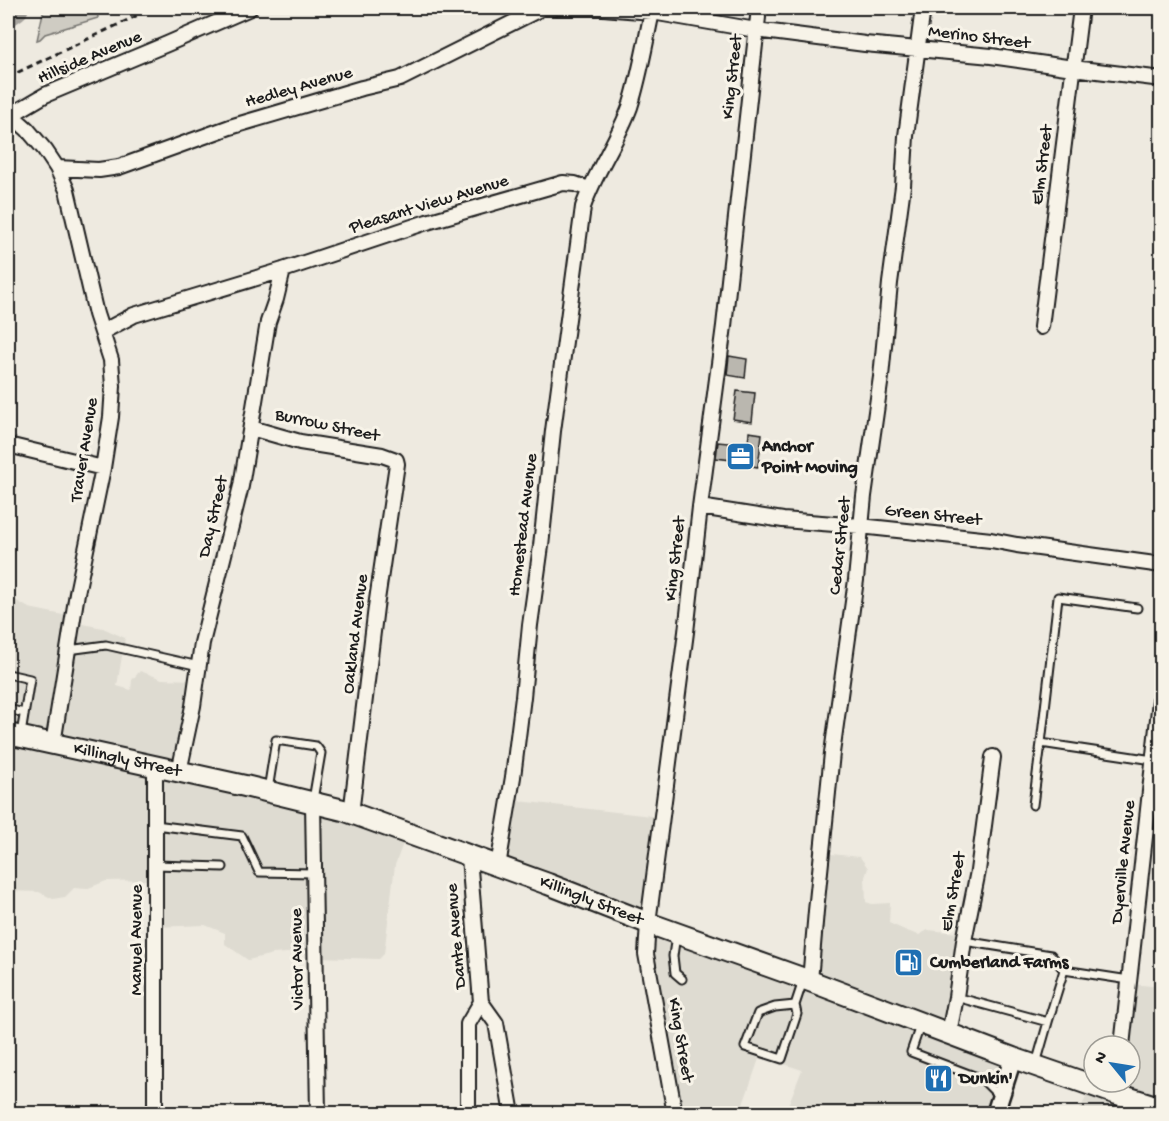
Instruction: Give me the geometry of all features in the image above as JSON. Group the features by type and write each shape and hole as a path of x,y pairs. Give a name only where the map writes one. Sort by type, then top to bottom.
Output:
{"main road":[{"name":"Killingly Street","path":"14,736 268,792 351,814 807,980 1012,1058 1082,1078"},
{"name":"Killingly Street","path":"1130,1094 1161,1108"}],"street":[{"name":"Hillside Avenue","path":"10,114 45,95 250,8"},
{"name":"Merino Street","path":"542,8 603,8 652,12 756,30 991,56 1161,79"},
{"name":"Hedley Avenue","path":"57,168 99,170 119,167 230,127 362,88 400,80 542,8"},
{"name":"King Street","path":"674,1111 646,954 648,923 725,315 759,8"},
{"name":"Cedar Street","path":"807,980 832,753 881,377 890,283 903,186 906,136 923,8"},
{"name":"Elm Street","path":"1041,327 1081,8"},
{"path":"589,189 616,139 629,108 639,76 652,12"},
{"name":"Traver Avenue","path":"10,114 45,150 67,189 96,314 111,360 113,386 103,468 77,593 53,744"},
{"name":"Pleasant View Avenue","path":"102,332 134,315 283,270 428,222 563,183 589,189"},
{"name":"Homestead Avenue","path":"498,866 516,754 553,431 578,240 583,207 589,189"},
{"name":"Day Street","path":"179,772 193,706 202,643 241,486 268,322 283,270"},
{"name":"Burrow Street","path":"251,428 300,442 382,455 396,460"},
{"path":"8,445 103,468"},
{"name":"Oakland Avenue","path":"351,814 396,460"},
{"name":"Green Street","path":"700,507 783,520 992,540 1161,565"},
{"name":"Dyerville Avenue","path":"1123,1034 1161,682"},
{"name":"Elm Street","path":"949,1033 978,871 993,757"},
{"name":"Manuel Avenue","path":"155,766 155,1113"},
{"name":"Victor Avenue","path":"313,803 318,1113"},
{"name":"Dante Avenue","path":"469,857 481,1002 496,1023 512,1113"},
{"path":"468,1113 468,1024 481,1002"},
{"path":"995,1113 1012,1058"},
{"path":"674,1111 687,1113"}],"lane":[{"path":"1033,805 1058,597 1137,608"},
{"path":"68,650 106,645 199,666"},
{"path":"8,674 30,679 24,713 14,736"},
{"path":"8,709 24,713"},
{"path":"268,792 276,740 316,746 321,753 313,803"},
{"path":"1041,743 1153,760"},
{"path":"155,825 242,836 259,872 314,873"},
{"path":"155,865 223,867"},
{"path":"676,933 673,956 675,973 682,979"},
{"path":"964,941 1051,955 1064,970 1129,980"},
{"path":"1036,1066 1064,970"},
{"path":"795,1005 776,1006 758,1013 745,1047 782,1059 797,1014 795,1005 807,980"},
{"path":"956,997 1048,1022"},
{"path":"921,1023 911,1052 982,1079 1000,1097"}],"path":[{"path":"8,77 153,8"}],"shaded area":[{"path":"44,8 97,8 98,18 45,34 37,40"},
{"path":"8,596 29,608 73,617 77,623 103,628 125,638 117,686 131,690 132,680 140,671 162,679 193,680 178,766 406,835 395,865 384,954 379,959 318,957 311,951 273,954 248,960 225,944 225,933 205,925 156,927 151,880 106,881 86,889 74,888 65,897 53,899 39,892 8,891"},
{"path":"510,800 660,817 648,915 499,857"},
{"path":"822,853 860,857 868,868 865,877 866,902 890,903 889,923 919,935 928,930 968,934 956,1034 1012,1058 994,1113 785,1113 802,1070 760,1056 740,1113 685,1113 673,1109 645,952 659,925 806,978"},
{"path":"1132,984 1161,987 1161,1113 1078,1114 1088,1094 1142,1094 1142,1034 1123,1034"}],"building":[{"path":"729,356 747,359 745,378 727,375"},
{"path":"737,391 755,393 752,422 733,419"},
{"path":"749,432 762,434 758,467 747,465 747,462 716,458 718,442 748,445"}],"waterway":[{"path":"8,13 15,8"}],"place":[{"name":"Anchor Point Moving","path":"741,457"},
{"name":"Cumberland Farms","path":"909,963"},
{"name":"Dunkin'","path":"938,1079"}]}
